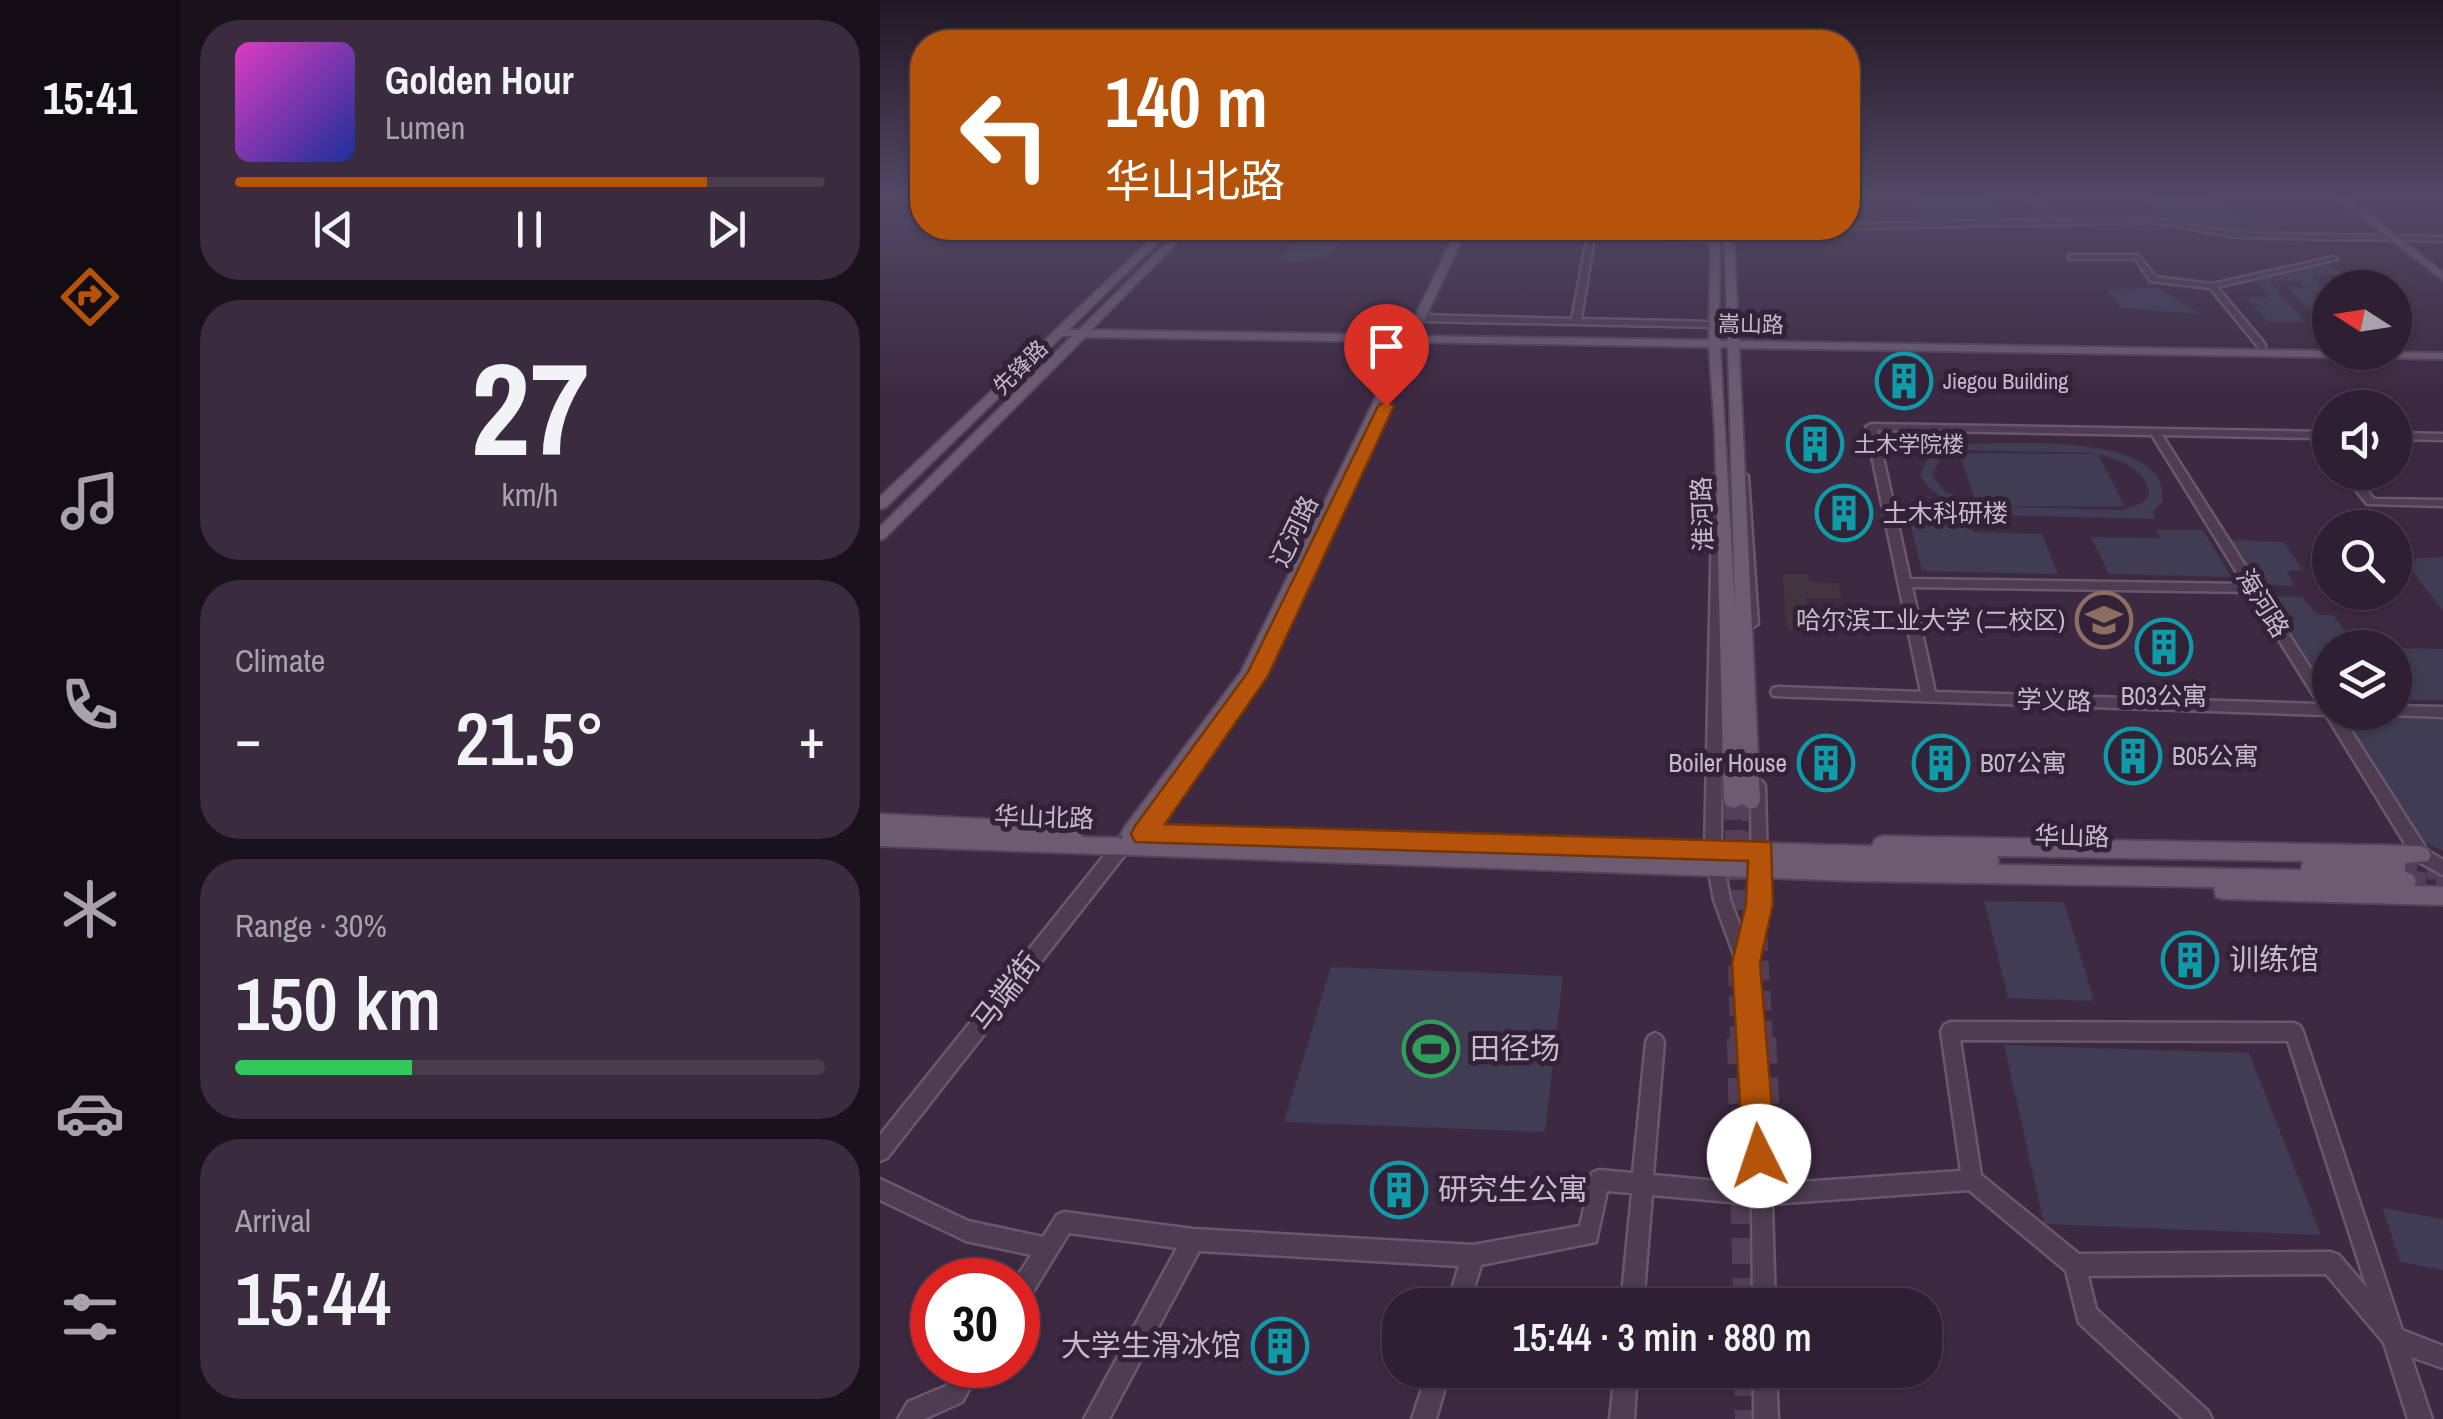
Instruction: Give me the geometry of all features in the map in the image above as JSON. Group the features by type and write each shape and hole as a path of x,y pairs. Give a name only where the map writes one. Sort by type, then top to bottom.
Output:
{"main road":[{"name":"先锋路","path":"880,504 1132,262"},
{"name":"先锋路","path":"880,535 1152,262"},
{"name":"辽河路","path":"1132,838 1248,675 1449,262"},
{"name":"淮河路","path":"1721,262 1714,335 1730,451"},
{"name":"淮河路","path":"1727,262 1735,340 1730,451 1742,801"},
{"name":"嵩山路","path":"1062,330 1419,329 1714,335 1735,340 2443,352"},
{"name":"嵩山路","path":"1735,340 2312,347"},
{"name":"嵩山路","path":"2412,349 2443,352"},
{"name":"华山北路","path":"880,822 1132,838 1754,859"},
{"name":"华山北路","path":"880,838 1132,838"},
{"path":"1814,850 1924,843 2421,854"},
{"name":"华山路","path":"1754,859 1814,850 1956,861 2401,875 1854,872"},
{"path":"1754,859 1854,872"},
{"name":"华山路","path":"1854,872 1918,882 2443,896"}],"street":[{"path":"1576,321 1585,262"},
{"path":"2142,262 2153,279 2212,286 2319,262"},
{"path":"2212,286 2262,346"},
{"path":"1419,329 1576,321 1714,335"},
{"path":"1929,696 1871,427 2312,435"},
{"name":"海河路","path":"2155,432 2312,682"},
{"path":"2412,436 2443,437"},
{"path":"1730,451 1715,499 1715,857 1722,900 1746,963 1762,1195 1764,1288"},
{"path":"1730,451 1747,500 1754,859 1760,904 1746,963"},
{"path":"2360,490 2370,502 2443,502"},
{"path":"1904,583 2255,588"},
{"name":"学义路","path":"1778,692 2312,709"},
{"path":"2412,712 2443,712"},
{"name":"海河路","path":"2342,730 2421,854 2443,868"},
{"name":"马端街","path":"880,1151 1132,838"},
{"path":"2200,1419 2087,1316 2076,1265 1972,1180 1950,1032 2294,1032 2398,1341 2420,1419"},
{"path":"1634,1288 1655,1042"},
{"path":"1040,1259 1064,1222 1194,1240 1473,1256 1590,1235 1598,1180 1643,1181 1762,1195 1972,1180"},
{"path":"880,1189 966,1231 1047,1248"},
{"path":"1096,1419 1194,1240"},
{"path":"1463,1288 1473,1256"},
{"path":"2076,1265 2331,1263 2398,1341 2443,1357"},
{"path":"910,1419 916,1410 954,1394 958,1388"},
{"path":"1424,1419 1433,1388"},
{"path":"1622,1419 1625,1388"},
{"path":"1765,1388 1766,1419"}],"shaded area":[{"path":"2328,262 2338,270 2312,270 2312,313 2287,287 2306,288 2300,281 2269,281 2305,322 2269,322 2246,297 2270,297 2251,277"},
{"path":"2158,287 2200,314 2120,308 2107,290"},
{"path":"2011,443 2081,446 2115,452 2142,463 2159,479 2162,502 2153,512 2156,519 1957,514 1923,481 1920,474 1930,454 1960,444","holes":["1964,450 2092,453 2095,454 1959,453 1977,505 1945,492 1932,475 1940,459","2098,454 2123,462 2143,478 2149,494 2144,502 2122,510 1980,506 2125,507"]},
{"path":"1910,523 1970,524 1973,532 2042,534 2058,574 1922,571"},
{"path":"2156,530 2203,530 2231,577 2109,574 2091,537 2160,538"},
{"path":"2228,540 2284,542 2303,570 2287,571 2294,586 2256,584"},
{"path":"2443,557 2443,611 2412,571 2412,559"},
{"path":"1783,574 1808,574 1809,582 1839,583 1841,598 1806,598 1809,630 1787,630"},
{"path":"2262,596 2302,597 2317,615 2333,615 2345,630 2312,630 2312,672"},
{"path":"2412,648 2443,649 2443,700 2412,700"},
{"path":"2412,714 2443,715 2443,851 2415,838 2348,730 2412,730"},
{"path":"1984,901 2064,902 2094,1001 2008,998"},
{"name":"田径场","path":"1331,967 1563,976 1545,1132 1284,1122"},
{"path":"2004,1045 2249,1053 2321,1235 2044,1224"},
{"path":"2383,1208 2443,1219 2443,1270 2400,1262"}],"tunnel":[{"path":"1734,800 1738,940"},
{"path":"1750,801 1753,860"},
{"path":"2397,868 2443,870"},
{"path":"2406,881 2443,883"},
{"path":"1757,931 1763,1041"},
{"path":"1738,966 1740,1041"},
{"path":"1740,1038 1746,1288"},
{"path":"1763,1038 1769,1160"},
{"path":"1747,1388 1748,1419"}],"place":[{"name":"Jiegou Building","path":"1904,381"},
{"name":"土木学院楼","path":"1815,444"},
{"name":"土木科研楼","path":"1844,513"},
{"name":"哈尔滨工业大学 (二校区)","path":"2104,620"},
{"name":"B03公寓","path":"2164,647"},
{"name":"B05公寓","path":"2133,756"},
{"name":"Boiler House","path":"1826,763"},
{"name":"B07公寓","path":"1941,763"},
{"name":"训练馆","path":"2190,960"},
{"name":"田径场","path":"1431,1049"},
{"name":"研究生公寓","path":"1399,1190"},
{"name":"大学生滑冰馆","path":"1280,1346"}],"route":[{"path":"1386,406 1258,676 1144,834 1762,850 1760,904 1746,963 1759,1156"}]}
